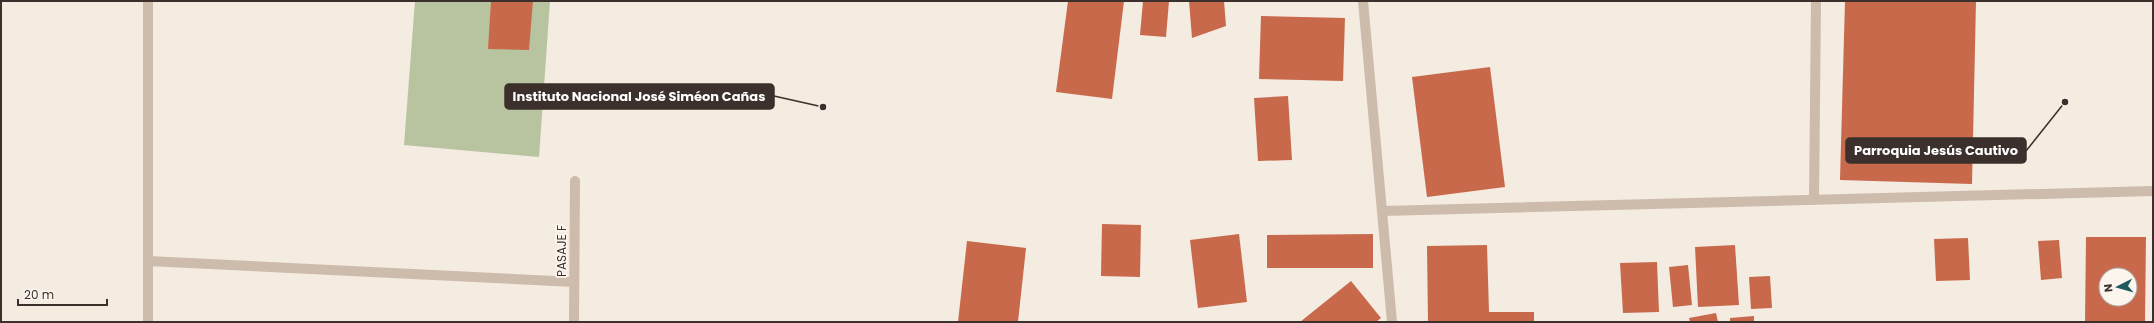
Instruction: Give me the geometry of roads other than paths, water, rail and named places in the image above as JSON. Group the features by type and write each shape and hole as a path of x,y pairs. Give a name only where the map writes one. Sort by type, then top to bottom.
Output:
{"street":[{"path":"148,1 148,322"},
{"path":"1363,1 1392,322"},
{"path":"1814,200 1816,1"},
{"name":"PASAJE F","path":"574,322 575,181"},
{"path":"1383,211 2153,191"},
{"path":"148,261 574,282"}],"place":[{"name":"Parroquia Jesús Cautivo","path":"2065,102"},
{"name":"Instituto Nacional José Siméon Cañas","path":"823,107"}]}
